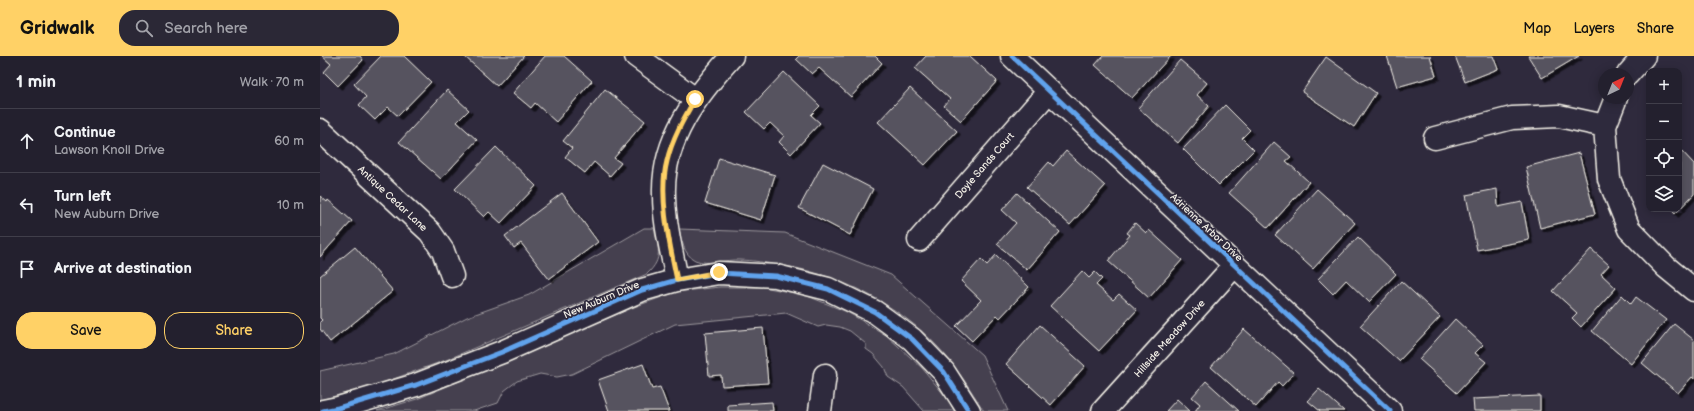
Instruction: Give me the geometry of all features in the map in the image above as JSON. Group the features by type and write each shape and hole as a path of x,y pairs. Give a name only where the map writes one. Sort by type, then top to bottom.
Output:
{"street":[{"path":"636,56 695,99"},
{"path":"677,280 667,224 664,195 666,161 681,124 695,99 732,56"},
{"name":"Adrienne Arbor Drive","path":"1012,56 1390,411"},
{"path":"1633,68 1644,56"},
{"name":"Doyle Sands Court","path":"919,240 1049,91"},
{"path":"1614,104 1605,126 1609,179 1629,229 1666,267 1694,290"},
{"path":"1435,138 1512,118 1558,116 1605,126"},
{"name":"Antique Cedar Lane","path":"320,130 430,232 443,251 452,276"},
{"name":"Hillside Meadow Drive","path":"1103,411 1234,266"},
{"name":"New Auburn Drive","path":"323,411 416,385 502,352 642,290 677,280 719,272 776,276 828,289 875,312 912,339 944,372 969,411"},
{"path":"820,411 825,375"}],"shaded area":[{"path":"644,228 654,228 658,247 658,258 656,263 647,274 446,360 374,386 320,400 320,371 394,354 467,317 529,295"},
{"path":"679,229 785,233 891,275 982,355 1008,411 984,411 945,354 922,331 885,304 844,283 801,269 750,260 700,262 691,257 685,250"},
{"path":"720,287 763,287 805,295 847,312 886,335 922,368 950,402 954,411 924,411 903,387 888,377 884,367 873,354 866,349 866,344 850,331 840,327 826,325 818,327 786,313 675,324 572,374 557,377 540,374 517,381 504,391 498,403 474,411 377,411 417,399 634,307 676,292"}],"building":[{"path":"322,56 360,56 363,60 338,86 324,72 331,64"},
{"path":"381,56 404,56 431,82 398,116 388,107 375,120 359,105 366,97 354,84"},
{"path":"464,56 524,56 497,86"},
{"path":"545,56 564,56 592,81 556,122 535,103 531,108 513,93"},
{"path":"799,56 875,56 882,63 851,97 819,68 812,74 796,59"},
{"path":"926,56 970,56 997,81 961,121 944,106 950,99 915,68"},
{"path":"1103,56 1171,56 1132,98 1095,65"},
{"path":"1387,56 1430,56 1436,76 1397,87"},
{"path":"1455,56 1493,56 1498,69 1465,82"},
{"path":"1528,56 1579,56 1542,78"},
{"path":"1326,57 1376,93 1354,127 1302,92"},
{"path":"1180,60 1207,83 1197,95 1209,106 1178,143 1138,108"},
{"path":"784,72 820,106 811,115 820,123 791,154 779,142 784,136 770,123 764,129 746,112"},
{"path":"910,88 957,131 925,165 878,122"},
{"path":"605,89 645,121 614,158 621,163 610,176 594,162 585,173 565,157 572,148 563,141"},
{"path":"447,90 469,110 457,122 477,140 441,179 399,142"},
{"path":"1225,105 1250,130 1242,138 1254,150 1219,185 1183,149"},
{"path":"1274,142 1291,157 1286,161 1309,182 1268,228 1229,193"},
{"path":"496,147 536,186 501,223 489,212 484,217 455,189"},
{"path":"1066,151 1105,186 1070,225 1027,187 1049,162 1053,166"},
{"path":"1682,151 1694,164 1694,194 1682,207"},
{"path":"1579,153 1595,214 1540,228 1526,167"},
{"path":"719,158 775,175 761,220 705,203"},
{"path":"823,163 873,189 850,235 799,208"},
{"path":"1317,189 1355,223 1313,269 1275,235"},
{"path":"1497,189 1498,207 1522,202 1529,240 1477,250 1466,195"},
{"path":"562,193 598,242 549,279 521,243 514,248 505,236"},
{"path":"1017,193 1060,232 1027,270 997,244 1016,223 1002,210"},
{"path":"320,196 327,202 328,200 352,221 320,257"},
{"path":"1135,223 1146,233 1149,230 1182,260 1149,298 1108,261 1130,235 1127,233"},
{"path":"1358,237 1396,274 1369,302 1346,280 1333,294 1318,279"},
{"path":"355,247 393,291 330,342 320,329 320,322 322,320 320,318 320,276"},
{"path":"1591,249 1609,265 1601,274 1616,288 1581,327 1572,318 1577,313 1553,291"},
{"path":"996,255 1029,287 1000,318 997,315 972,341 956,326 981,300 961,281 981,259 987,265"},
{"path":"1082,271 1089,278 1095,272 1102,279 1096,285 1113,300 1119,294 1137,310 1099,351 1050,306"},
{"path":"1401,281 1440,317 1399,361 1360,326"},
{"path":"1622,295 1631,304 1636,297 1666,320 1631,364 1592,331"},
{"path":"1455,319 1483,345 1475,353 1486,362 1457,393 1419,359"},
{"path":"1674,324 1694,340 1694,379 1692,377 1678,393 1642,363"},
{"path":"1040,325 1085,366 1051,405 1006,364"},
{"path":"763,328 768,383 722,386 721,375 709,376 705,333"},
{"path":"1244,329 1294,373 1282,386 1278,382 1256,407 1211,367"},
{"path":"643,364 652,389 660,387 669,411 609,411 598,380"},
{"path":"1206,381 1239,411 1195,411 1200,404 1192,397"},
{"path":"1319,389 1344,411 1320,411 1308,401"},
{"path":"1540,396 1540,411 1474,411 1473,399"},
{"path":"1177,399 1190,411 1166,411"},
{"path":"772,402 773,411 728,411 728,405"}],"cycle path":[{"path":"1012,56 1390,411"},
{"path":"323,411 416,385 502,352 642,290 677,280 719,273 776,276 828,289 875,312 912,339 944,372 969,411"}],"route":[{"path":"695,99 681,124 666,161 664,195 667,224 677,280 719,272"}]}
